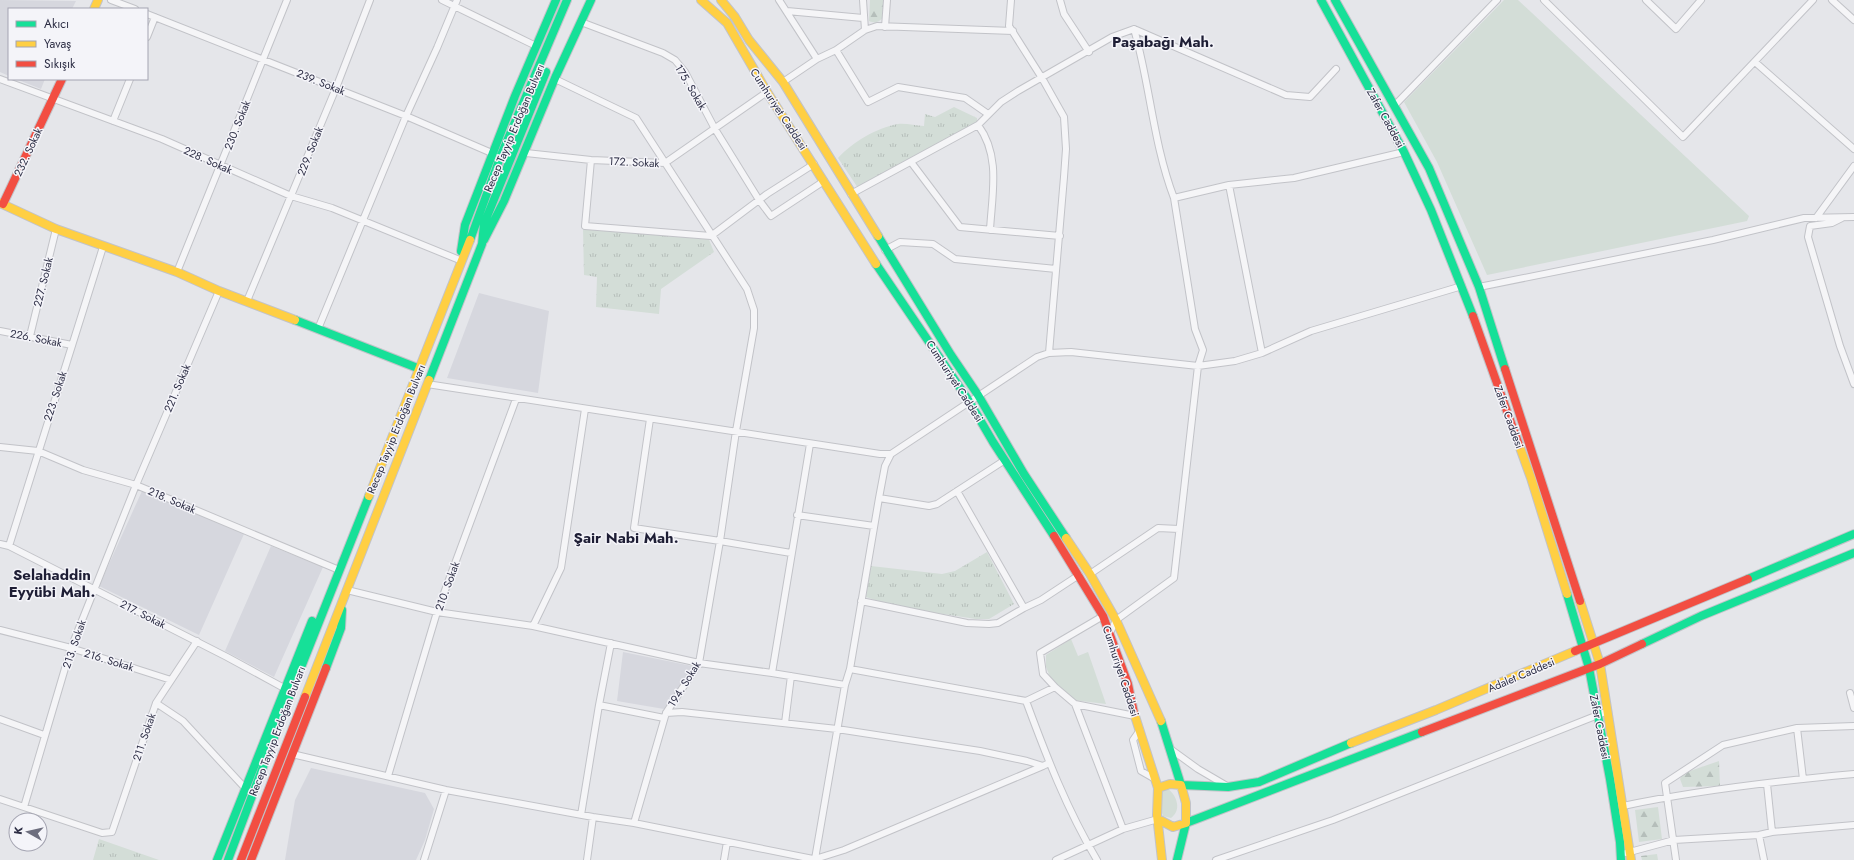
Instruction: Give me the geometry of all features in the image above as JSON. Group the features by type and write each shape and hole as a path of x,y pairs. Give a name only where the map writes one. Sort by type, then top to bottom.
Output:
{"main road":[{"path":"462,261 461,246 465,226 536,46 556,0"},
{"name":"Recep Tayyip Erdoğan Bulvarı","path":"228,860 339,570 462,261 501,155 567,0"},
{"name":"Recep Tayyip Erdoğan Bulvarı","path":"242,860 482,244 484,224 492,203 575,0"},
{"path":"482,244 496,219 526,152 555,78 591,0"},
{"name":"Cumhuriyet Caddesi","path":"701,0 727,23 767,92 814,164 862,244 969,402 1079,575 1103,616 1128,684 1135,716 1158,788"},
{"name":"Cumhuriyet Caddesi","path":"720,0 736,17 749,40 783,82 885,250 978,395 1024,474 1090,574 1116,620 1163,725 1181,785"},
{"name":"Zafer Caddesi","path":"1321,0 1404,152 1432,210 1462,286 1531,478 1589,668 1618,826 1620,858"},
{"name":"Zafer Caddesi","path":"1335,0 1429,168 1478,287 1600,664 1630,856"},
{"name":"232. Sokak","path":"2,203 62,80"},
{"path":"2,203 56,229 103,247 177,272 219,291 420,369"},
{"name":"Adalet Caddesi","path":"1181,785 1228,787 1259,782 1304,762 1436,710 1583,649 1854,534"},
{"name":"Adalet Caddesi","path":"1186,823 1600,664 1701,616 1854,553"},
{"path":"217,860 284,688 314,616 327,602"},
{"path":"251,860 341,628 342,602"},
{"path":"1162,860 1156,800 1158,788 1170,784 1181,785 1186,803 1186,823 1177,860"},
{"path":"1158,819 1173,828 1186,823"}],"street":[{"path":"111,0 132,8"},
{"name":"230. Sokak","path":"177,272 288,0"},
{"name":"229. Sokak","path":"247,301 336,88 370,0"},
{"path":"442,0 456,3 536,46"},
{"path":"779,0 817,59"},
{"path":"863,0 865,30"},
{"path":"885,27 887,0"},
{"path":"1011,0 1009,26 1042,78 1064,117 1066,149 1060,236 1049,353"},
{"path":"1060,0 1064,14 1089,52"},
{"path":"1394,106 1497,0"},
{"path":"1544,0 1683,137 1813,0"},
{"path":"1646,0 1676,29 1701,0"},
{"path":"1832,0 1854,20"},
{"path":"318,329 406,116 456,3"},
{"path":"787,11 863,18"},
{"name":"239. Sokak","path":"148,14 406,116 494,154"},
{"path":"148,34 155,17"},
{"name":"175. Sokak","path":"581,22 663,53 675,60 685,72 715,129 759,200 771,216 824,180"},
{"path":"783,82 817,59 836,50 865,30 876,26 1013,31"},
{"path":"1110,633 1116,620 1174,578 1198,366 1203,350 1195,329 1174,198 1164,170 1152,117 1143,58 1134,29"},
{"path":"851,194 978,125 1001,102 1089,52 1112,37 1134,29 1286,95 1310,97 1336,69"},
{"path":"836,50 868,102 898,87 965,98 988,114"},
{"path":"1755,62 1854,149"},
{"name":"194. Sokak","path":"555,78 636,118 711,236 747,289 754,310 754,328 699,663 665,716 634,823"},
{"name":"228. Sokak","path":"0,79 162,139 291,196 332,208 462,261"},
{"path":"113,121 130,80"},
{"name":"172. Sokak","path":"526,152 591,160 665,163 767,92"},
{"path":"978,125 986,135 993,157 990,230"},
{"path":"1174,198 1229,185 1294,178 1404,152"},
{"path":"591,160 585,226 711,236 759,200 814,164"},
{"path":"911,162 960,227 1060,236"},
{"path":"1816,218 1854,166"},
{"path":"1229,185 1262,353"},
{"path":"1478,287 1712,240 1804,218 1854,217"},
{"path":"1843,218 1832,223 1810,226 1808,237 1840,346 1854,384"},
{"name":"227. Sokak","path":"30,336 56,229"},
{"path":"885,250 900,242 933,244 955,259 1056,269"},
{"name":"223. Sokak","path":"9,546 103,247"},
{"path":"427,384 585,410 810,444 880,454 890,454 1037,357 1049,353 1071,352 1198,366 1235,361 1262,353 1311,331 1462,286"},
{"name":"221. Sokak","path":"136,485 219,291"},
{"name":"226. Sokak","path":"0,331 72,345"},
{"name":"210. Sokak","path":"388,776 437,612 516,399"},
{"path":"533,626 561,568 585,410"},
{"path":"650,419 634,528 791,553"},
{"path":"772,673 797,515 810,444"},
{"name":"218. Sokak","path":"0,447 38,451 83,470 136,485 339,570"},
{"path":"816,860 837,729 845,685 850,669 879,498 885,466 890,454"},
{"path":"879,498 929,506 937,504 1005,460"},
{"name":"213. Sokak","path":"24,807 44,735 72,648 136,485"},
{"path":"957,491 1024,608"},
{"path":"797,515 874,526"},
{"path":"1090,574 1158,528 1179,529"},
{"name":"217. Sokak","path":"0,544 9,546 196,641 284,688"},
{"path":"861,601 967,623 998,623 1041,600 1079,575"},
{"path":"347,590 437,612 533,626 699,663 845,685"},
{"path":"1103,616 1040,653 1043,674 1054,687 1075,704 1135,716"},
{"name":"216. Sokak","path":"0,630 72,648 171,680"},
{"name":"211. Sokak","path":"24,807 102,833 112,832 156,703 196,641"},
{"path":"581,815 599,705 611,644"},
{"path":"850,669 1026,701 1054,687"},
{"path":"785,723 791,676"},
{"path":"1850,693 1854,708"},
{"path":"1026,701 1049,763 1097,860"},
{"path":"156,703 183,721 245,788"},
{"path":"1075,704 1122,829"},
{"path":"599,705 665,716 682,712 837,729 980,751 1028,761 1043,766"},
{"path":"1216,860 1332,820 1608,711"},
{"path":"0,718 44,735"},
{"path":"1676,860 1665,783 1723,745 1797,728 1854,726"},
{"path":"1797,728 1803,779"},
{"path":"1140,730 1132,740 1141,771 1155,779"},
{"path":"1169,748 1198,769 1228,787"},
{"path":"292,754 446,790 594,818 634,823 816,860 844,850 1049,763"},
{"path":"1623,806 1667,797 1803,779 1854,774"},
{"path":"1766,784 1772,832"},
{"path":"424,860 446,790"},
{"path":"0,799 24,807"},
{"path":"587,860 594,818"},
{"path":"1056,860 1122,829 1158,819"},
{"path":"1620,858 1630,856 1674,840 1759,835 1772,832 1854,826"},
{"path":"1759,835 1764,860"},
{"path":"724,860 727,842"}],"shaded area":[{"path":"0,0 76,1 72,8 8,8 8,76 0,72"},
{"path":"18,80 45,80 41,89"},
{"path":"479,293 549,311 538,393 447,378"},
{"path":"142,491 244,534 199,635 99,586"},
{"path":"271,546 323,567 274,677 225,651"},
{"path":"623,652 692,666 692,671 664,709 617,701"},
{"path":"311,768 425,793 434,809 425,840 416,860 285,860 295,800"}],"green space":[{"path":"870,0 883,0 883,18 880,21 869,21"},
{"path":"1504,0 1518,0 1749,216 1747,221 1487,275 1437,162 1404,102"},
{"path":"954,107 977,118 977,124 858,188 838,158 851,146 873,132 898,124 924,126 925,114 935,117"},
{"path":"583,228 708,237 714,252 661,289 659,314 596,307 597,277 584,275"},
{"path":"987,552 1014,604 989,619 976,619 930,612 881,602 866,597 871,566 942,574 955,571"},
{"path":"1071,639 1078,656 1088,652 1106,704 1073,700 1051,679 1046,667 1046,655"},
{"path":"1719,761 1720,786 1683,787 1680,779 1684,773"},
{"path":"1167,788 1176,798 1177,803 1176,811 1171,818 1163,816 1160,807 1162,792"},
{"path":"1658,807 1662,839 1639,842 1635,810"},
{"path":"99,839 159,860 93,860"},
{"path":"1657,854 1658,860 1642,860 1641,856"}],"traffic: fast":[{"path":"461,251 465,225 515,96 556,0"},
{"path":"470,240 501,155 567,0"},
{"path":"484,240 504,201 555,78 591,0"},
{"path":"1321,0 1404,152 1431,210 1473,316"},
{"path":"1335,0 1429,168 1479,287 1505,369"},
{"path":"429,380 482,244 484,224 546,72"},
{"path":"878,236 951,355 978,395 1024,474 1066,538"},
{"path":"876,264 969,401 993,442 1054,536"},
{"path":"295,320 420,369"},
{"path":"228,860 290,695 369,496"},
{"path":"1748,579 1854,534"},
{"path":"1642,644 1701,616 1854,553"},
{"path":"1567,594 1589,668 1610,779 1620,842 1621,860"},
{"path":"326,668 341,628 342,610"},
{"path":"217,860 312,621"},
{"path":"1161,721 1181,785 1228,787 1259,782 1351,743"},
{"path":"1177,860 1186,823 1422,732"}],"traffic: slow":[{"path":"94,8 98,0"},
{"path":"701,0 727,23 767,92 876,264"},
{"path":"721,0 735,17 749,40 783,82 878,236"},
{"path":"0,203 56,229 177,272 219,291 295,320"},
{"path":"369,496 470,240"},
{"path":"305,697 429,380"},
{"path":"1519,445 1531,478 1567,594"},
{"path":"1066,538 1090,574 1116,620 1161,721"},
{"path":"1580,601 1600,664 1631,860"},
{"path":"1351,743 1436,710 1575,651"},
{"path":"1134,713 1158,788"},
{"path":"1158,819 1173,827 1186,823 1186,803 1181,785 1170,784 1158,788 1157,815 1162,860"}],"traffic: jam":[{"path":"3,204 62,80"},
{"path":"1473,316 1519,445"},
{"path":"1505,369 1580,601"},
{"path":"1054,536 1103,616 1128,684 1134,713"},
{"path":"1575,651 1748,579"},
{"path":"1422,732 1600,664 1642,644"},
{"path":"251,860 326,668"},
{"path":"241,860 305,697"}],"district":[{"name":"Paşabağı Mah.","path":"1163,42"},
{"name":"Şair Nabi Mah.","path":"626,538"},
{"name":"Selahaddin Eyyübi Mah.","path":"52,584"}]}
